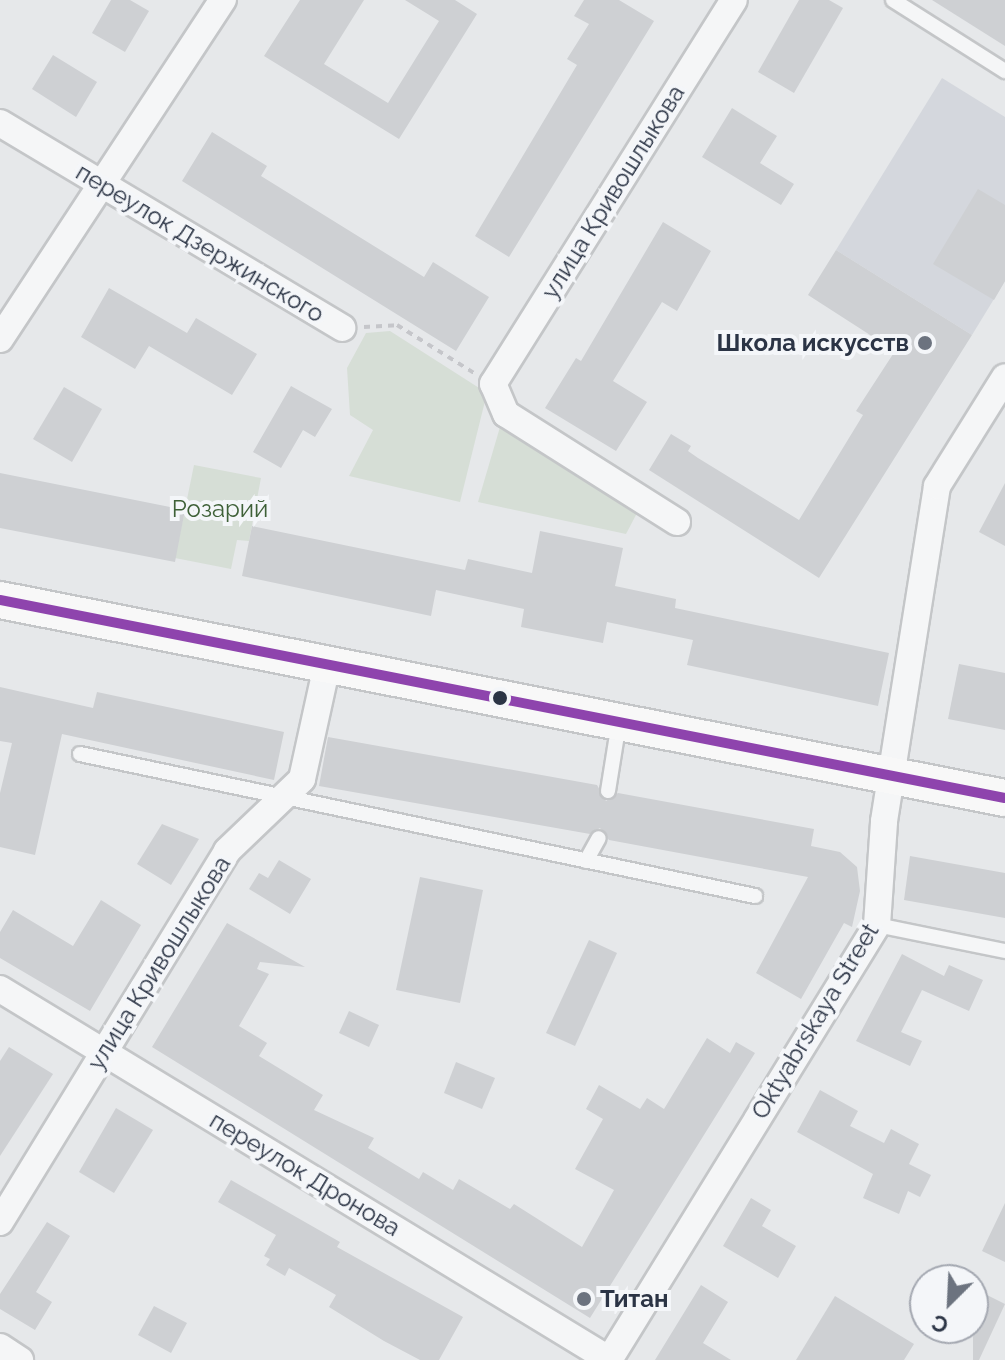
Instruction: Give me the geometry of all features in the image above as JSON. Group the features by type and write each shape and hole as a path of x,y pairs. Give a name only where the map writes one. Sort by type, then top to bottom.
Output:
{"main road":[{"path":"0,600 1005,798"}],"street":[{"path":"0,339 223,0"},
{"name":"улица Кривошлыкова","path":"493,384 734,0"},
{"name":"переулок Дзержинского","path":"0,123 342,328"},
{"name":"Oktyabrskaya Street","path":"609,1360 877,925 892,776 937,486 1005,377"},
{"path":"493,384 506,414 677,522"},
{"name":"улица Кривошлыкова","path":"0,1222 227,851 302,779 327,665"},
{"name":"переулок Дронова","path":"0,989 609,1360"},
{"path":"0,1347 20,1360"}],"lane":[{"path":"893,0 1005,71"},
{"path":"608,791 619,722"},
{"path":"80,754 281,799 755,896"},
{"path":"586,861 599,838"},
{"path":"877,925 1005,951"}],"path":[{"name":"переулок Дзержинского","path":"342,328 397,325 493,384"}],"shaded area":[{"path":"942,78 1005,117 1005,281 972,335 836,250"}],"green space":[{"path":"390,331 487,393 460,502 349,476 373,430 350,415 347,368 366,333"},
{"path":"500,427 637,513 626,534 478,502"},
{"name":"Розарий","path":"194,465 261,478 249,541 237,540 231,569 175,558"}],"building":[{"path":"111,0 130,0 149,11 125,52 92,33"},
{"path":"300,0 364,0 324,64 388,103 439,21 405,0 455,0 477,14 399,139 264,56"},
{"path":"584,0 619,0 654,21 509,257 475,236 577,65 567,59 589,24 574,16"},
{"path":"799,0 829,0 843,8 794,93 758,72"},
{"path":"932,0 1005,0 1005,46"},
{"path":"53,55 97,82 76,117 32,89"},
{"path":"732,108 777,136 760,163 794,184 781,205 702,157"},
{"path":"212,132 267,166 261,176 424,277 433,262 489,297 456,351 182,181"},
{"path":"978,189 1005,205 1005,281 994,300 933,264"},
{"path":"663,222 711,251 677,311 662,302 613,381 647,402 616,451 545,408 576,358 581,361"},
{"path":"836,250 972,335 819,578 649,470 671,434 691,446 688,451 698,458 799,520 863,415 856,411 895,351 808,295"},
{"path":"109,288 187,333 196,318 257,354 232,395 149,346 135,369 81,337"},
{"path":"291,386 332,409 315,437 303,430 281,468 253,452"},
{"path":"64,387 102,409 72,462 33,439"},
{"path":"0,473 185,510 175,562 0,528"},
{"path":"1005,483 1005,546 979,532"},
{"path":"252,526 465,570 468,559 532,573 540,531 623,548 615,586 676,599 675,608 889,653 878,706 687,665 693,640 607,622 603,643 521,627 524,609 436,590 431,616 242,576"},
{"path":"959,664 1005,673 1005,730 948,719"},
{"path":"0,687 93,708 97,692 284,732 274,780 62,734 35,855 0,847 0,793 12,743 0,741"},
{"path":"328,737 597,785 606,801 618,793 814,829 811,846 840,852 857,867 860,891 852,927 844,923 801,999 756,973 808,877 609,840 600,828 590,834 319,786"},
{"path":"162,824 199,839 171,885 137,864"},
{"path":"910,856 1005,873 1005,918 904,900"},
{"path":"279,860 311,879 290,914 249,889 259,873 268,878"},
{"path":"420,877 483,890 460,1003 396,990"},
{"path":"101,900 141,925 90,1011 0,958 0,932 13,910 73,946"},
{"path":"227,923 305,967 260,962 257,969 269,974 239,1026 267,1043 259,1056 323,1095 314,1110 374,1138 368,1148 419,1179 423,1172 453,1190 459,1179 510,1209 514,1204 582,1247 614,1190 575,1169 603,1119 586,1109 599,1085 640,1109 647,1098 664,1109 707,1038 730,1053 736,1042 755,1053 590,1318 152,1047"},
{"path":"589,940 617,953 575,1046 546,1033"},
{"path":"902,954 944,976 949,965 983,980 969,1011 922,990 901,1032 922,1041 910,1066 856,1041"},
{"path":"349,1011 379,1025 369,1047 339,1033"},
{"path":"9,1047 53,1074 0,1156 0,1061"},
{"path":"456,1062 495,1078 482,1109 444,1093"},
{"path":"820,1090 858,1111 850,1126 884,1143 891,1129 919,1144 909,1164 931,1175 920,1197 908,1191 899,1214 863,1198 873,1174 797,1132"},
{"path":"116,1108 153,1130 114,1193 79,1172"},
{"path":"231,1180 340,1242 337,1247 463,1317 439,1360 420,1360 384,1341 329,1307 336,1295 289,1268 285,1276 266,1265 270,1259 264,1256 276,1235 218,1202"},
{"path":"751,1198 771,1210 762,1226 796,1246 778,1278 723,1246"},
{"path":"1005,1203 1005,1262 982,1251"},
{"path":"47,1222 70,1236 36,1292 52,1302 35,1330 0,1309 0,1294"},
{"path":"701,1285 728,1302 703,1343 731,1360 655,1360"},
{"path":"835,1296 909,1341 909,1344 914,1344 904,1360 796,1360"},
{"path":"989,1296 1005,1304 989,1338"},
{"path":"154,1306 187,1323 171,1353 138,1335"},
{"path":"973,1344 986,1344 979,1360 973,1360"}],"transit line":[{"path":"0,600 1005,798"}],"place":[{"name":"Школа искусств","path":"925,343"},
{"name":"Титан","path":"584,1299"}]}
